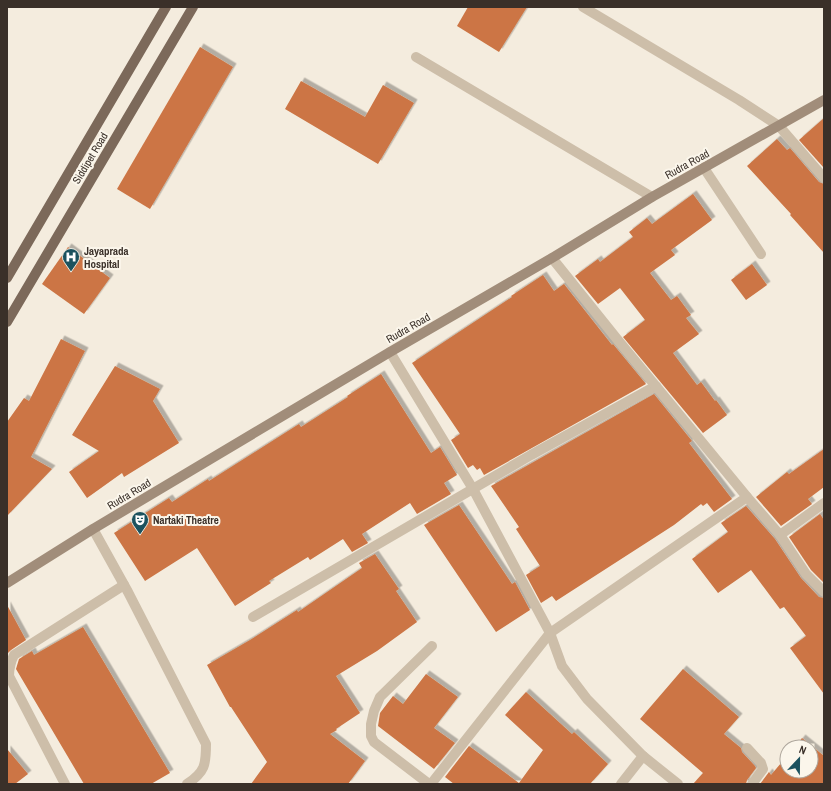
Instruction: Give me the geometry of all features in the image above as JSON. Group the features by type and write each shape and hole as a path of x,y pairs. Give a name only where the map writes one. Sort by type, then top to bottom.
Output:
{"main road":[{"name":"Siddipet Road","path":"7,278 166,7"},
{"name":"Siddipet Road","path":"7,322 193,7"},
{"name":"Rudra Road","path":"7,583 94,529 390,352 652,198 824,100"}],"street":[{"path":"583,7 739,100 779,126 824,178"},
{"path":"416,57 652,198"},
{"path":"704,168 761,254"},
{"path":"552,258 616,339 780,535 806,574 824,592"},
{"path":"390,352 473,489 550,633 562,666 587,698 643,756 678,784"},
{"path":"253,618 531,455 656,386"},
{"path":"432,646 380,697 374,711 371,724 371,736 374,742 430,784 550,633 747,497"},
{"path":"780,535 824,503"},
{"path":"94,529 206,744 206,757 203,770 187,784"},
{"path":"65,784 9,676 9,668 14,655 124,586"},
{"path":"747,748 761,763 763,769 752,784"},
{"path":"621,784 643,756"}],"building":[{"path":"468,7 527,7 499,52 457,26"},
{"path":"200,47 233,67 150,209 117,189"},
{"path":"301,81 365,117 383,85 414,103 378,164 285,109"},
{"path":"824,118 824,168 799,140"},
{"path":"777,139 787,150 790,148 819,182 824,184 824,253 747,166"},
{"path":"693,194 712,220 671,250 675,255 650,273 671,300 677,296 691,315 686,318 699,334 673,353 697,385 701,382 727,415 703,433 623,337 645,320 620,288 598,304 575,276 598,259 600,262 633,237 629,232 647,218 652,224"},
{"path":"68,247 110,278 84,314 42,284"},
{"path":"752,264 767,285 746,300 731,280"},
{"path":"543,275 554,291 564,284 612,345 613,344 646,384 484,475 480,468 477,470 473,465 468,468 451,440 460,434 412,363"},
{"path":"61,339 85,351 31,457 52,469 7,516 7,422 24,398 29,401"},
{"path":"115,366 160,389 153,401 179,443 124,477 122,473 87,498 69,472 99,451 72,435"},
{"path":"381,374 431,453 440,447 457,475 444,483 451,494 417,514 410,503 362,534 368,543 352,552 343,539 310,560 308,557 269,581 271,583 235,606 197,548 145,581 114,533 169,498 172,502 208,479 209,481 299,424 301,427"},
{"path":"654,394 692,441 689,443 732,499 714,512 707,503 703,506 701,504 674,525 556,601 552,596 541,603 526,575 540,566 516,529 519,527 491,486"},
{"path":"824,449 824,487 808,499 812,504 781,526 756,497 787,472 789,474"},
{"path":"459,505 512,584 515,582 530,610 496,632 424,525"},
{"path":"746,506 775,539 801,578 819,597 824,598 824,694 790,648 806,636 784,607 780,609 751,570 718,593 692,559 728,532 721,523"},
{"path":"820,514 824,520 824,583 811,570 789,537"},
{"path":"375,554 399,589 396,591 417,622 377,651 336,676 360,713 330,734 365,761 348,784 251,784 267,762 230,707 207,665 297,610 298,612 362,568 359,563"},
{"path":"7,605 26,640 7,654"},
{"path":"83,627 170,773 151,784 84,784 16,669 19,659 32,651 34,655"},
{"path":"683,669 739,717 724,734 741,748 742,752 756,768 747,780 746,784 693,784 703,773 640,719"},
{"path":"426,674 458,697 434,728 455,743 434,769 378,726 380,713 393,696 403,704"},
{"path":"526,692 572,734 574,732 608,764 590,784 454,784 445,777 469,746 519,783 543,750 505,715"},
{"path":"7,749 28,774 15,784 7,784"},
{"path":"819,752 824,756 824,784 760,784 769,772 771,775 779,766 779,779 819,779"}],"place":[{"name":"Jayaprada Hospital","path":"71,272"},
{"name":"Nartaki Theatre","path":"140,535"}]}
